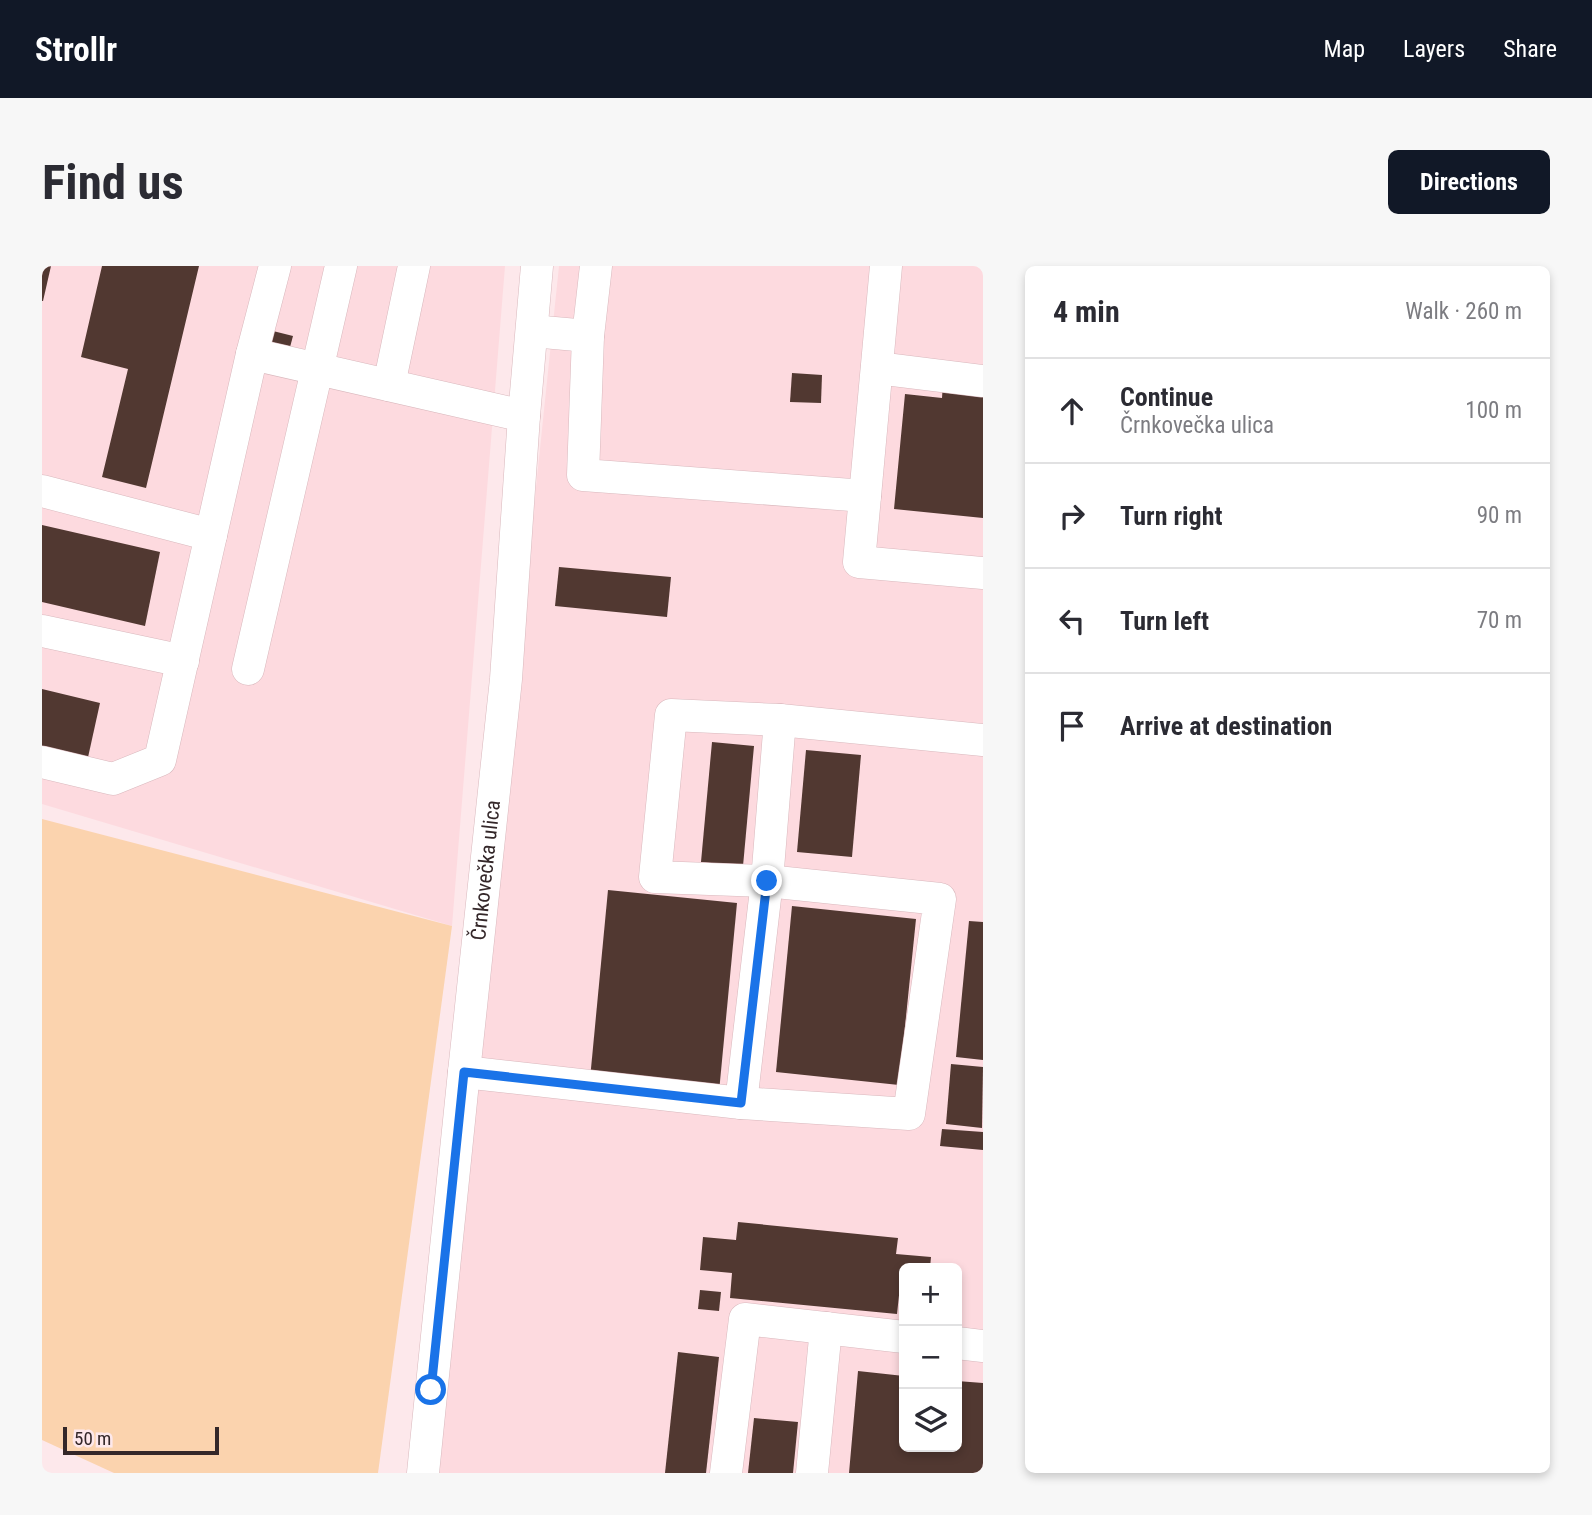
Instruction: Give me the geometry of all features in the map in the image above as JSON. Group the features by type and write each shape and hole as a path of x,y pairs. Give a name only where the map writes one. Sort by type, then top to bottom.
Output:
{"street":[{"path":"42,762 113,779 160,760 252,354 275,266"},
{"path":"248,670 341,266"},
{"path":"388,385 414,266"},
{"name":"Črnkovečka ulica","path":"423,1473 506,679 537,266"},
{"path":"596,266 588,336 583,475 865,496"},
{"path":"886,266 859,562 983,573"},
{"path":"532,331 588,336"},
{"path":"252,354 524,416"},
{"path":"877,368 983,381"},
{"path":"42,491 211,535"},
{"path":"42,631 183,661"},
{"path":"464,1072 741,1103 909,1114 940,899 767,881 655,877 671,715 780,720 983,740"},
{"path":"741,1103 767,881 780,720"},
{"path":"726,1473 746,1319 899,1336"},
{"path":"812,1473 826,1328"},
{"path":"962,1344 983,1346"}],"shaded area":[{"path":"42,266 505,266 452,926 42,804"},
{"path":"559,266 983,266 983,1473 436,1473"},
{"path":"42,819 452,926 378,1473 114,1473 42,1440"}],"building":[{"path":"42,266 51,266 43,301 42,301"},
{"path":"102,266 199,266 146,488 102,477 128,369 81,357"},
{"path":"273,331 293,336 282,377 262,372"},
{"path":"792,373 822,375 821,403 790,402"},
{"path":"943,382 983,386 983,518 894,509 905,394 942,398"},
{"path":"42,525 160,552 145,626 42,602"},
{"path":"559,567 671,577 667,617 555,606"},
{"path":"42,689 100,703 85,771 42,762"},
{"path":"712,742 754,746 743,866 701,862"},
{"path":"806,750 861,755 852,857 797,852"},
{"path":"608,890 737,903 719,1092 590,1079"},
{"path":"792,906 916,919 899,1085 776,1072"},
{"path":"969,921 983,922 983,1060 956,1057"},
{"path":"951,1064 983,1067 982,1128 946,1124"},
{"path":"942,1129 983,1132 983,1150 940,1146"},
{"path":"738,1222 898,1238 896,1254 931,1257 930,1263 899,1263 897,1314 730,1298 732,1273 700,1270 703,1237 736,1240"},
{"path":"700,1290 721,1292 719,1311 698,1309"},
{"path":"678,1352 719,1357 706,1473 665,1473"},
{"path":"858,1371 899,1375 899,1452 962,1452 962,1381 983,1383 983,1473 849,1473"},
{"path":"754,1418 798,1422 793,1473 748,1473"}],"route":[{"path":"431,1390 464,1072 741,1103 767,881"}]}
